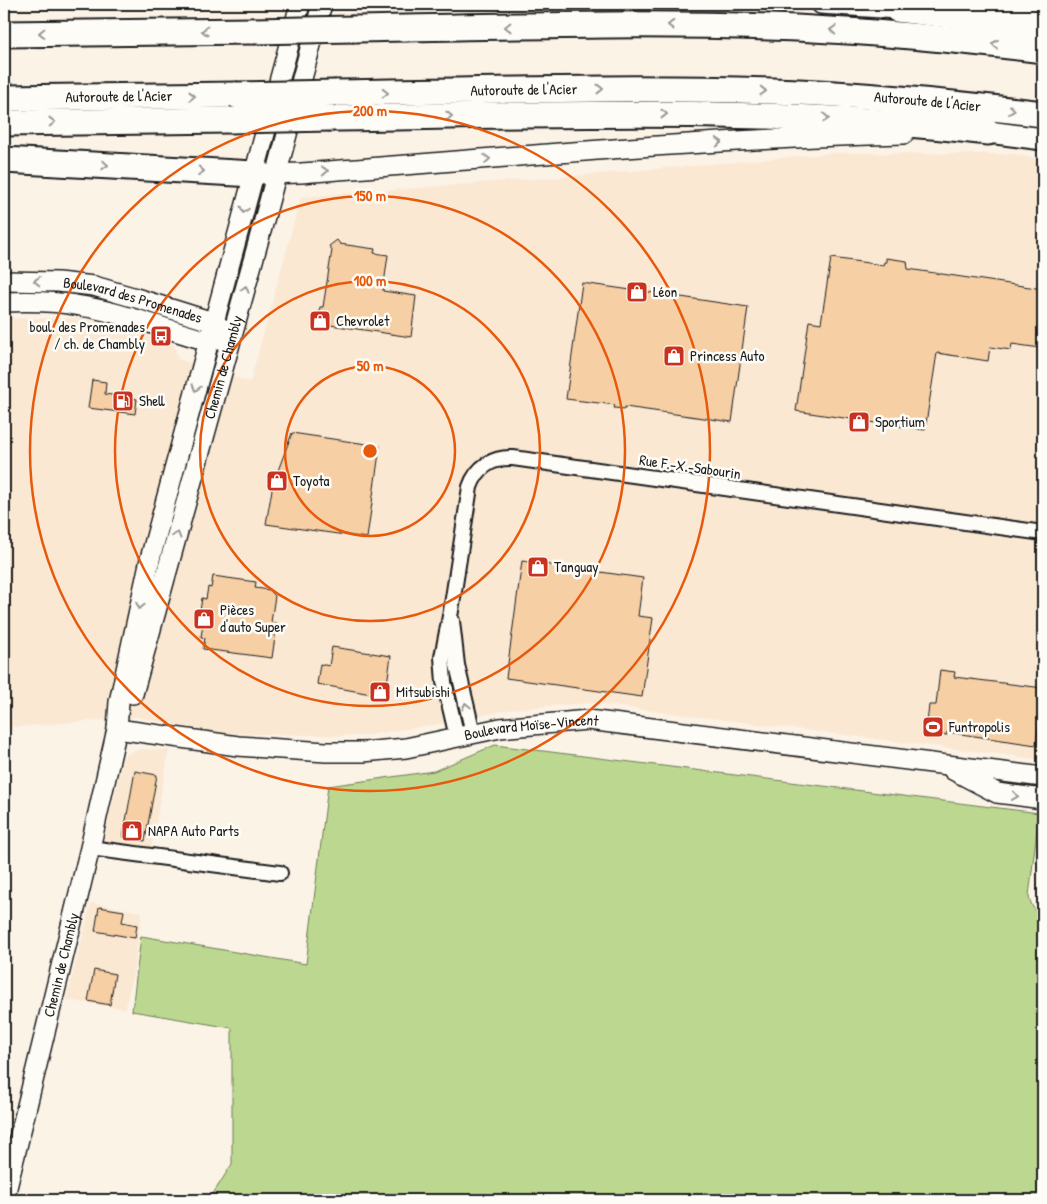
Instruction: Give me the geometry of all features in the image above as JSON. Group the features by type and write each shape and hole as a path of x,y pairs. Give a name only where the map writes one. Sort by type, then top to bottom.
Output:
{"highway":[{"path":"897,9 1043,26"},
{"path":"4,34 625,25 769,27 890,34 1043,50"},
{"name":"Autoroute de l'Acier","path":"4,98 584,89 751,90 899,99 1043,114"},
{"path":"4,123 709,114 886,122 988,132"},
{"path":"4,160 265,174"}],"main road":[{"path":"897,9 950,4"},
{"path":"972,4 1043,7"},
{"path":"988,132 1043,140"}],"street":[{"name":"Chemin de Chambly","path":"117,729 130,705 232,336 300,4"},
{"name":"Chemin de Chambly","path":"4,1200 9,1151 90,848 117,729 119,702 150,559 208,341 322,4"},
{"path":"821,4 897,9"},
{"path":"265,174 302,173 796,137 988,132"},
{"name":"Boulevard des Promenades","path":"4,281 58,282 105,289 214,322 232,336"},
{"name":"Boulevard des Promenades","path":"4,302 52,303 89,307 208,341 232,336"},
{"name":"Rue F.-X.-Sabourin","path":"465,735 444,682 442,651 451,611 470,487 475,475 484,466 493,461 503,458 551,463 1043,533"},
{"name":"Boulevard Moïse-Vincent","path":"117,729 238,746 332,752 392,750 511,727 588,720 1043,777"},
{"name":"Boulevard Moïse-Vincent","path":"945,765 997,793 1043,799"},
{"path":"90,848 280,873"}],"shaded area":[{"path":"836,153 1014,154 1043,160 1043,760 590,703 514,709 440,724 361,736 216,733 138,717 4,728 4,318 81,318 174,344 178,359 250,382 301,197"},
{"path":"140,749 169,750 151,851 103,844 124,755"},
{"path":"91,903 142,912 134,970 125,1009 66,1000"}],"green space":[{"path":"495,745 1039,813 1029,896 1034,908 1043,917 1043,1200 209,1200 232,1164 232,1028 132,1011 141,936 306,964 328,786 434,771"}],"building":[{"path":"337,240 340,244 375,249 374,253 388,255 383,291 416,296 411,337 317,323 320,307 323,307 332,250 329,246"},
{"path":"831,258 883,265 886,262 886,258 907,261 908,269 1043,289 1043,325 1040,348 1012,344 1011,350 990,347 988,361 937,353 925,430 870,422 869,427 850,424 851,419 796,411 809,321 821,323"},
{"path":"582,283 631,290 631,287 642,289 641,291 748,307 732,422 625,407 625,409 614,408 615,405 566,399"},
{"path":"92,380 106,382 105,394 137,399 135,414 88,408"},
{"path":"292,433 380,446 367,538 266,524 273,484"},
{"path":"522,561 643,578 638,616 653,618 642,697 506,678"},
{"path":"213,576 256,582 255,588 270,590 275,596 271,622 277,623 272,658 203,649 205,638 201,637 203,624 198,624 202,598 206,599 208,587 211,588"},
{"path":"332,647 391,656 385,698 317,684 320,664 329,666"},
{"path":"940,670 955,672 954,677 1043,688 1036,745 947,732 947,735 926,733 929,705 936,705"},
{"path":"135,771 157,775 145,841 123,837"},
{"path":"99,907 124,911 122,922 137,925 135,938 95,931"},
{"path":"94,970 115,974 110,1005 88,1001"}],"place":[{"name":"Léon","path":"637,292"},
{"name":"Chevrolet","path":"320,321"},
{"name":"boul. des Promenades / ch. de Chambly","path":"161,336"},
{"name":"Princess Auto","path":"674,356"},
{"name":"Shell","path":"123,401"},
{"name":"Sportium","path":"859,422"},
{"name":"Toyota","path":"277,481"},
{"name":"Tanguay","path":"538,567"},
{"name":"Pièces d'auto Super","path":"204,619"},
{"name":"Mitsubishi","path":"380,692"},
{"name":"Funtropolis","path":"933,727"},
{"name":"NAPA Auto Parts","path":"132,831"}]}
